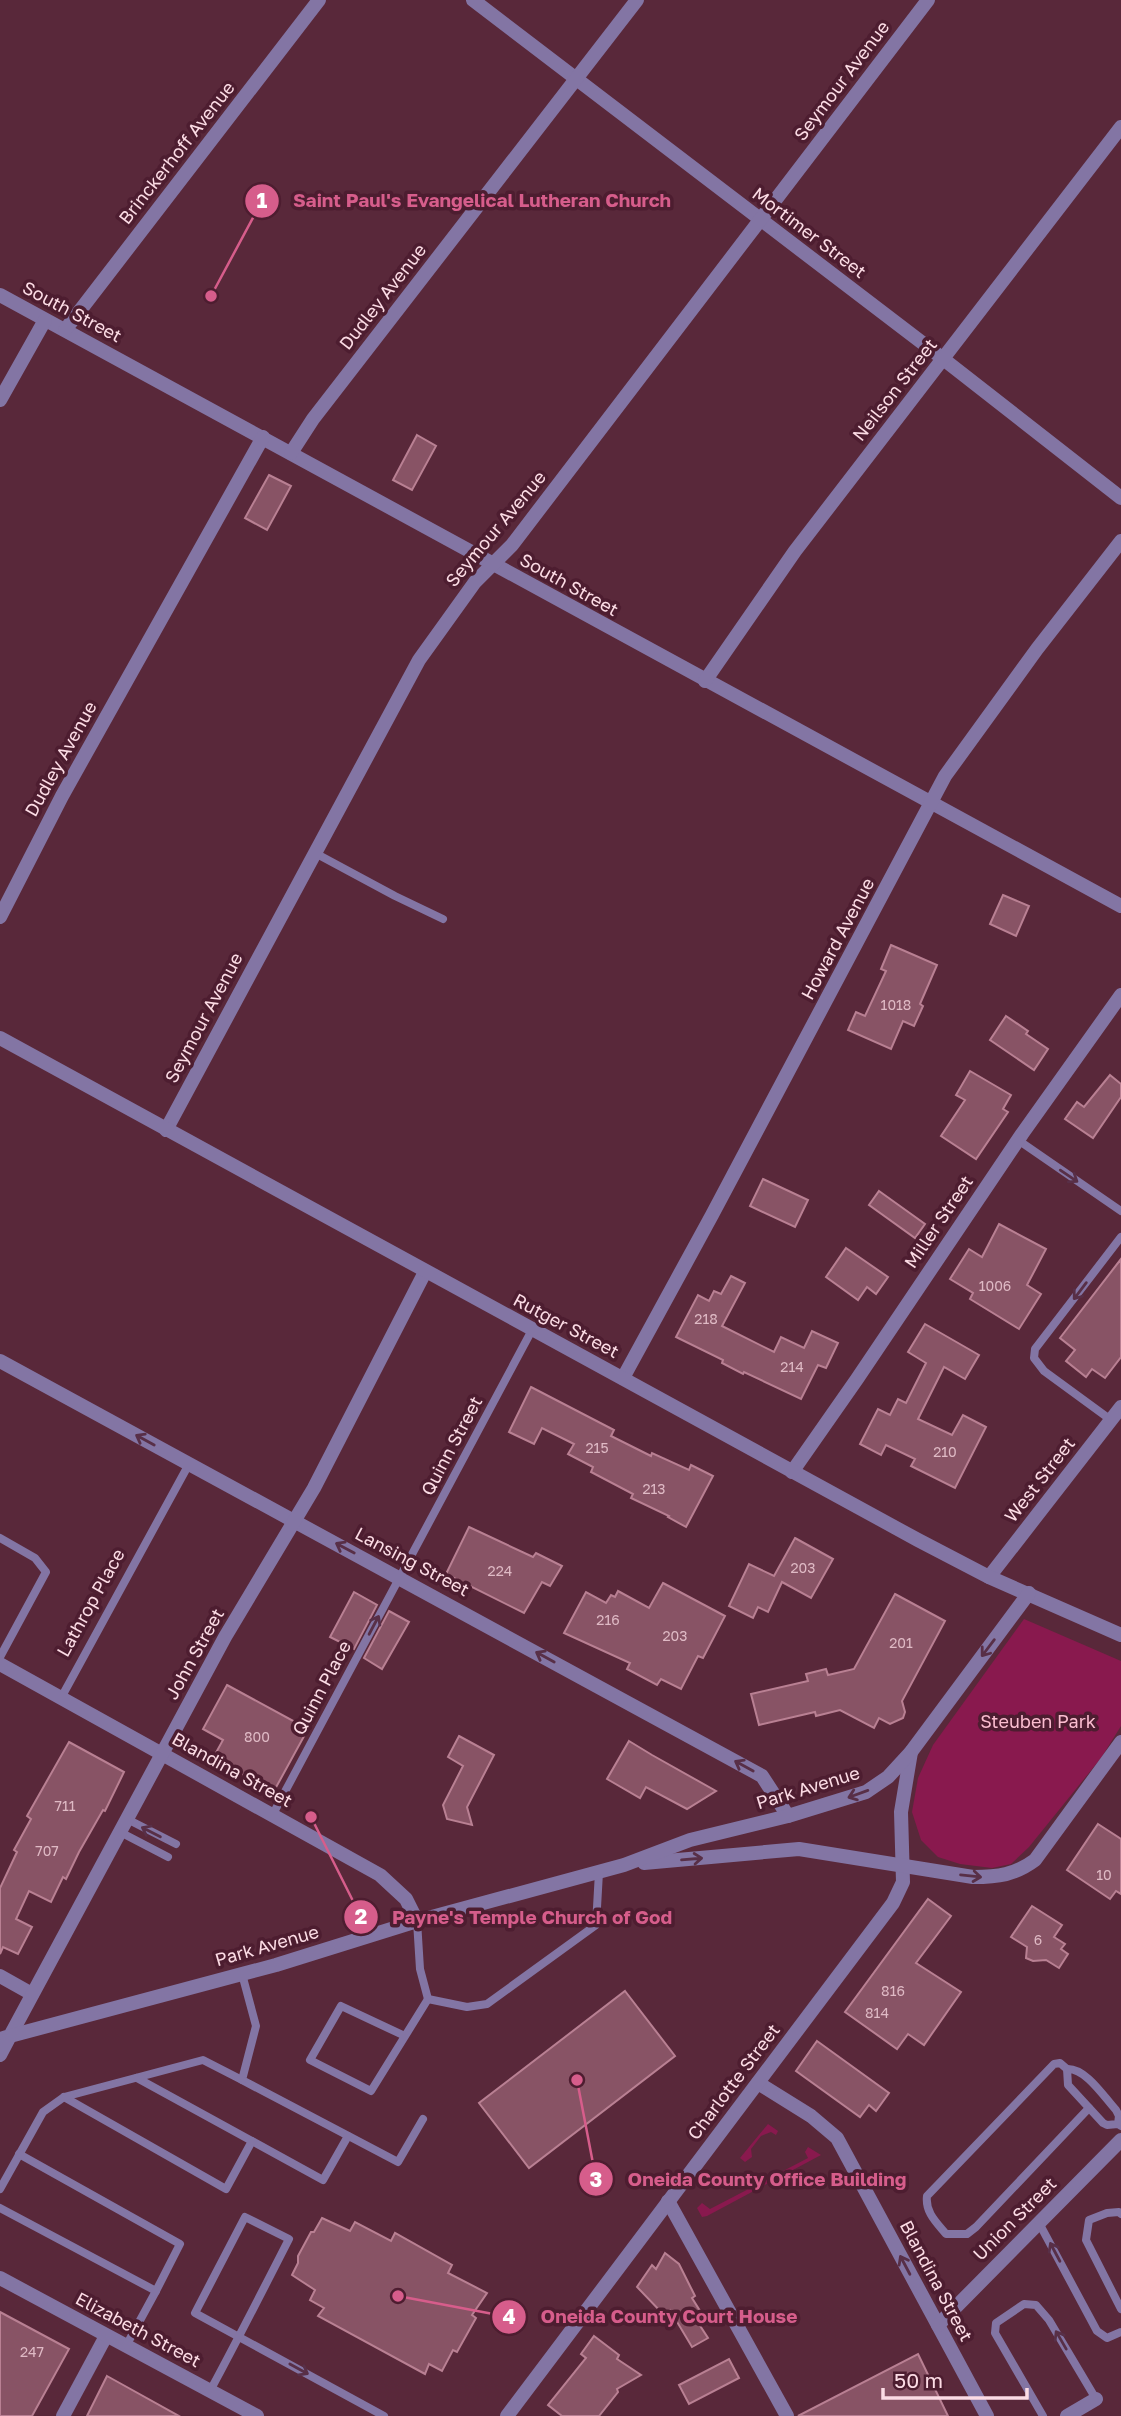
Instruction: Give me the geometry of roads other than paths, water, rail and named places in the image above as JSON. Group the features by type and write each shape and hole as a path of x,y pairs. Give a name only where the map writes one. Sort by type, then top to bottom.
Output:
{"street":[{"name":"Brinckerhoff Avenue","path":"65,330 320,0"},
{"name":"Mortimer Street","path":"473,0 1121,498"},
{"name":"Dudley Avenue","path":"291,453 313,419 637,0"},
{"name":"Seymour Avenue","path":"166,1130 419,660 475,582 512,545 928,0"},
{"name":"Neilson Street","path":"705,681 795,551 1121,127"},
{"name":"South Street","path":"0,295 1121,906"},
{"path":"0,400 45,320"},
{"name":"Dudley Avenue","path":"0,918 62,796 263,438"},
{"name":"Howard Avenue","path":"622,1378 712,1215 945,776 1037,649 1121,541"},
{"name":"Miller Street","path":"792,1472 858,1379 1018,1140 1121,995"},
{"name":"Rutger Street","path":"0,1038 989,1577 1121,1635"},
{"name":"John Street","path":"0,2055 5,2038 32,1994 225,1637 314,1488 425,1272"},
{"name":"Lansing Street","path":"0,1361 762,1776 788,1816"},
{"name":"West Street","path":"989,1577 1118,1411"},
{"path":"1029,1593 911,1752 901,1812 904,1866 973,1877 1001,1877 1023,1869 1035,1860 1121,1742"},
{"path":"0,1664 61,1698"},
{"name":"Blandina Street","path":"61,1698 380,1875 406,1899 417,1921"},
{"name":"Park Avenue","path":"5,2038 242,1974 417,1921 624,1865 690,1840 788,1816 866,1792 888,1777 911,1752"},
{"name":"Park Avenue","path":"624,1865 799,1849 904,1866"},
{"name":"Charlotte Street","path":"507,2416 893,1903 903,1882 904,1866"},
{"path":"0,1976 32,1994"},
{"name":"Blandina Street","path":"758,2083 811,2116 837,2138 987,2416"},
{"name":"Union Street","path":"938,2325 1121,2140"},
{"path":"668,2201 787,2416"},
{"name":"Elizabeth Street","path":"0,2278 257,2416"},
{"path":"63,2416 106,2336"},
{"path":"1067,2416 1096,2399"}],"lane":[{"path":"316,853 443,919"},
{"path":"1018,1140 1121,1211"},
{"path":"1118,1411 1044,1371 1034,1358 1035,1349 1121,1237"},
{"name":"Quinn Street","path":"400,1577 532,1330"},
{"name":"Lathrop Place","path":"61,1698 189,1464"},
{"path":"0,1538 35,1558 46,1572 0,1657"},
{"name":"Quinn Place","path":"272,1814 400,1577"},
{"path":"123,1826 176,1844"},
{"path":"123,1826 168,1857"},
{"path":"428,2000 467,2007 487,2004 596,1925 599,1872"},
{"path":"405,2036 341,2006 310,2060 371,2091 428,2000 420,1969 417,1921"},
{"path":"242,1974 256,2026 242,2080"},
{"path":"0,2189 43,2112 64,2098 203,2060 398,2162 423,2119"},
{"path":"1067,2070 1075,2069 1091,2083 1116,2110 1120,2125 1107,2125 1068,2085 1067,2070 1060,2063 1054,2064 927,2196 930,2215 946,2234 967,2234 1089,2108"},
{"path":"138,2078 323,2180 348,2136"},
{"path":"64,2098 226,2189 253,2141"},
{"path":"19,2154 180,2244 126,2346"},
{"path":"0,2208 156,2291"},
{"path":"1121,2214 1107,2213 1089,2220 1086,2240 1121,2309"},
{"path":"210,2391 239,2336 289,2239 245,2217 195,2313 239,2336 384,2416"},
{"path":"1038,2222 1097,2331 1107,2339 1121,2332"},
{"path":"1043,2416 995,2333 996,2323 1024,2304 1036,2305 1049,2320 1096,2399"}],"place":[{"name":"Saint Paul's Evangelical Lutheran Church","path":"211,296"},
{"name":"Payne's Temple Church of God","path":"311,1817"},
{"name":"Oneida County Office Building","path":"577,2080"},
{"name":"Oneida County Court House","path":"398,2296"}],"park label":[{"name":"Steuben Park","path":"1038,1722"}]}
